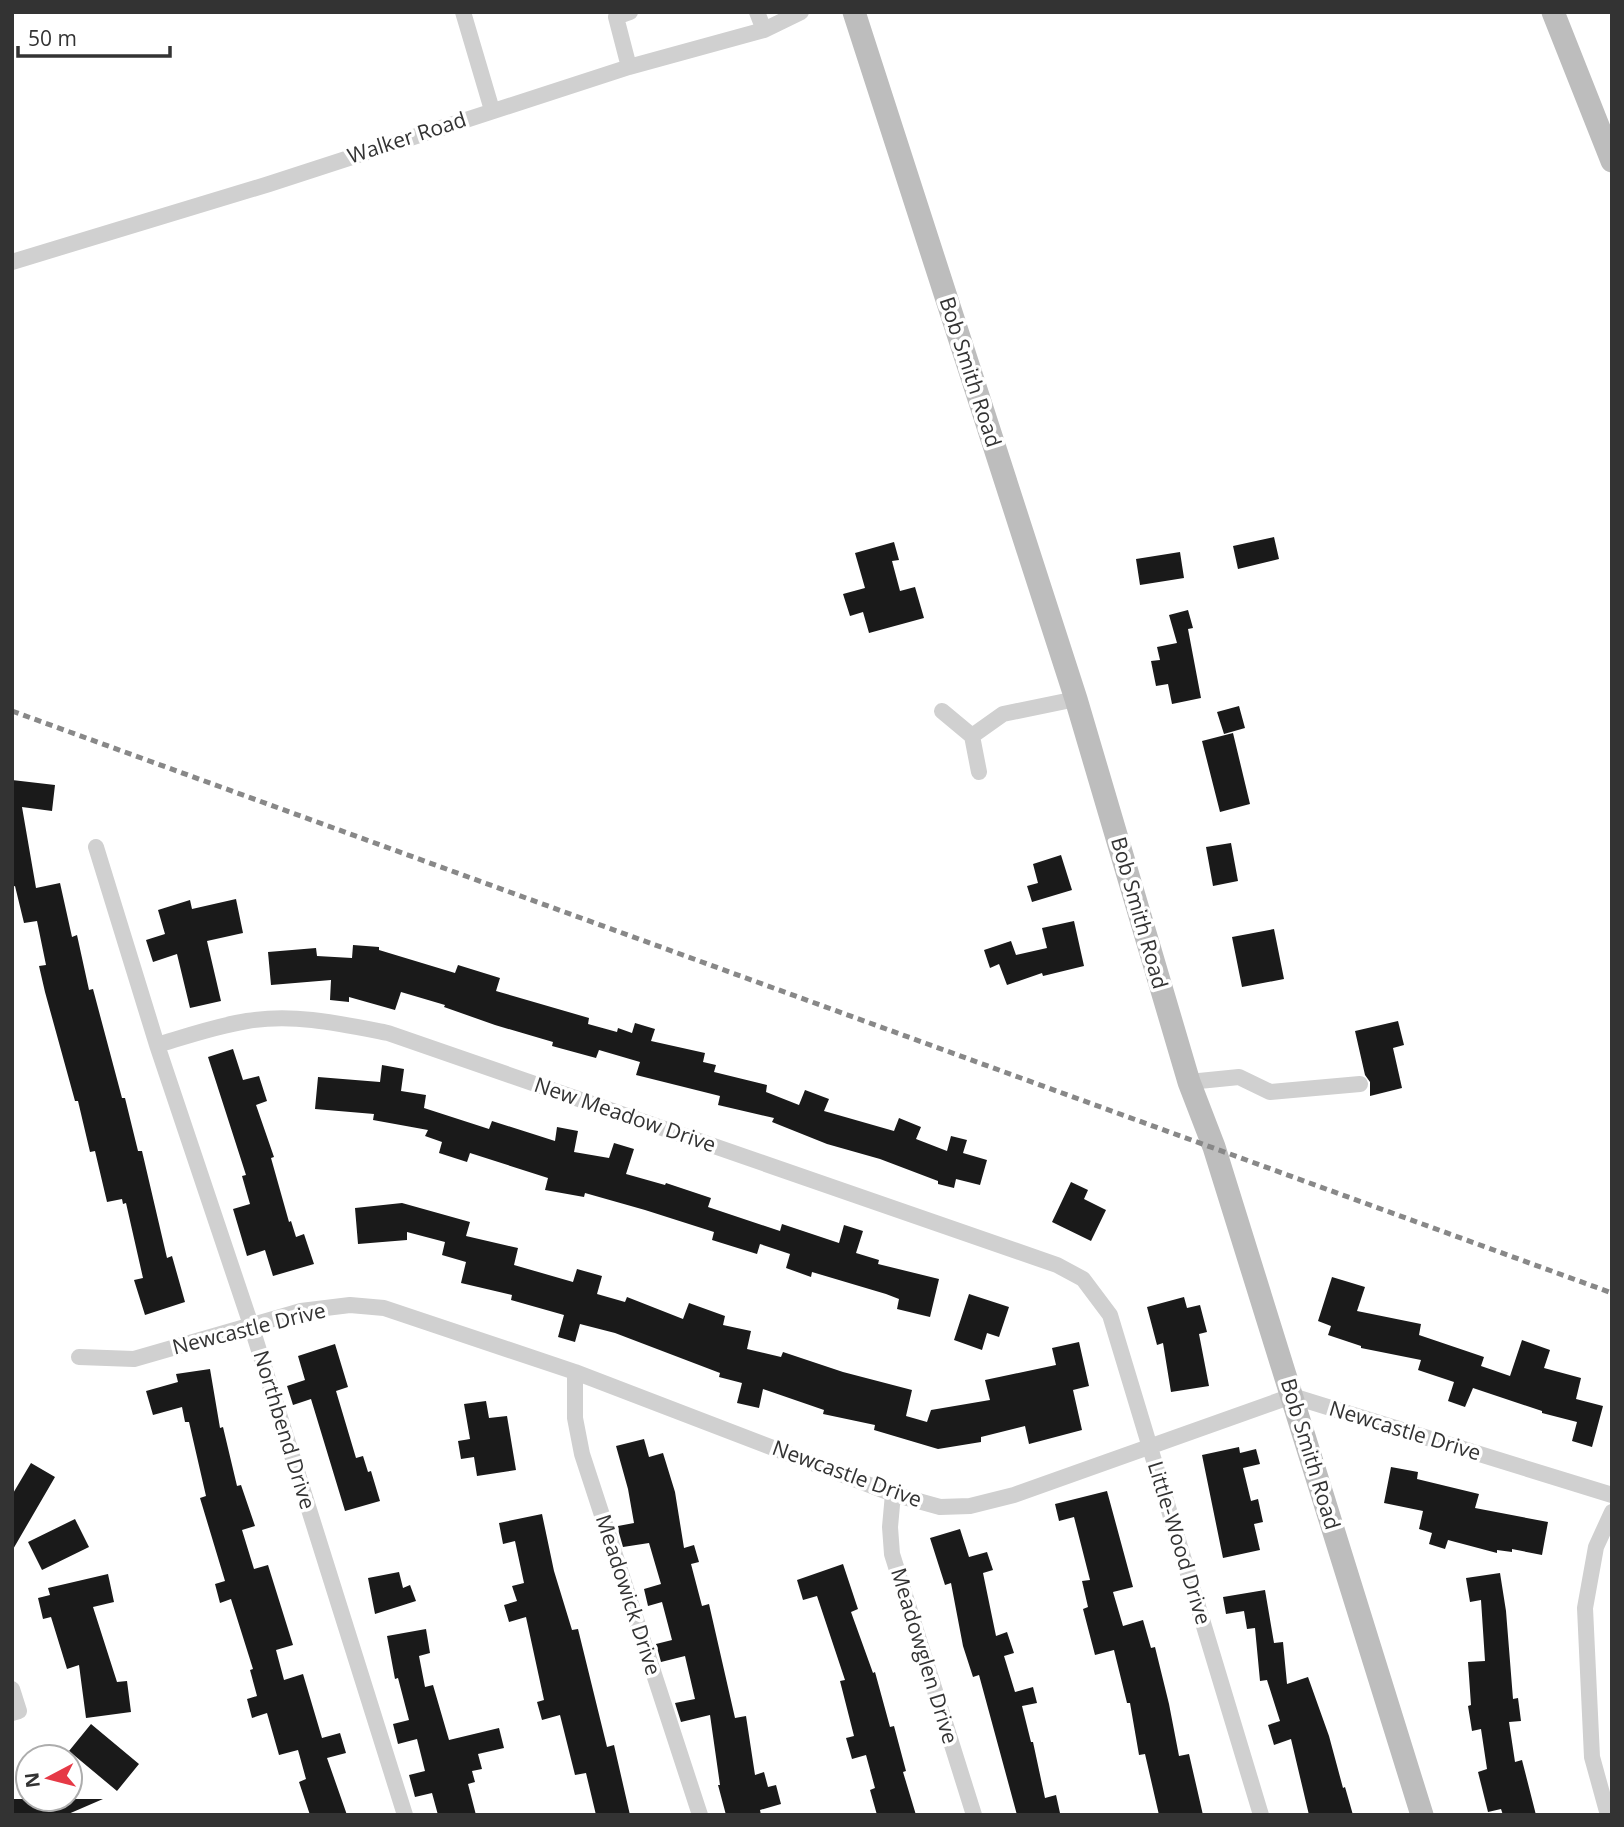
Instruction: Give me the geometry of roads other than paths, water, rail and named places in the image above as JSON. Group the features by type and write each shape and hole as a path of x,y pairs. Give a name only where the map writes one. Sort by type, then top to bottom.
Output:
{"street":[{"path":"463,12 492,110"},
{"path":"629,68 616,17 630,12"},
{"path":"757,12 764,30"},
{"name":"Walker Road","path":"12,262 269,184 492,110 764,30 801,12"},
{"name":"Bob Smith Road","path":"854,12 1076,699 1189,1082 1214,1147 1422,1815"},
{"path":"1553,12 1612,161"},
{"path":"972,736 1003,714 1076,699"},
{"path":"942,710 972,736 979,772"},
{"name":"Northbend Drive","path":"96,847 157,1045 251,1325 405,1815"},
{"name":"New Meadow Drive","path":"157,1045 206,1030 259,1020 291,1018 388,1033 1057,1265 1083,1279"},
{"path":"1189,1082 1239,1077 1270,1092 1360,1084"},
{"name":"Little-Wood Drive","path":"1083,1279 1110,1315 1261,1815"},
{"name":"Newcastle Drive","path":"79,1357 134,1359 300,1311 350,1305 384,1308 576,1372 893,1494 940,1507 971,1506 1014,1495 1292,1396 1612,1495"},
{"name":"Meadowick Drive","path":"576,1372 575,1418 582,1454 700,1815"},
{"name":"Meadowglen Drive","path":"893,1494 890,1527 892,1554 974,1815"},
{"path":"1608,1815 1592,1757 1585,1608 1595,1547 1612,1512"},
{"path":"12,1689 16,1712"}],"railway":[{"path":"12,711 1612,1293"}]}
